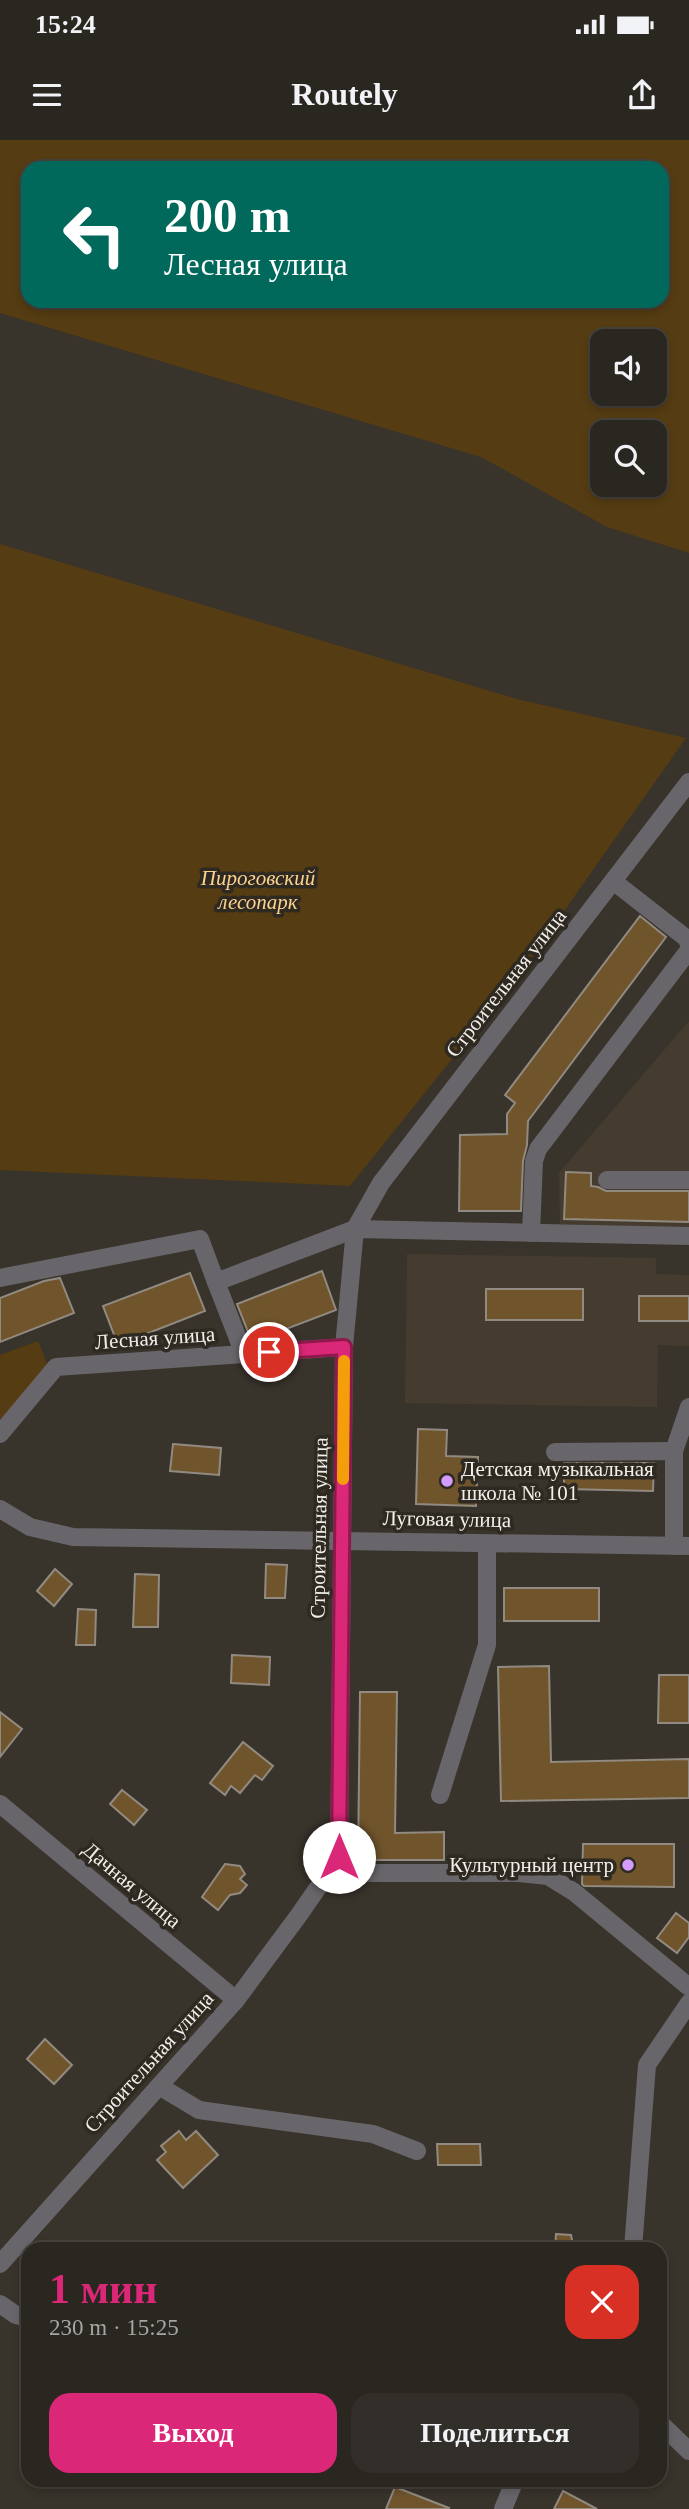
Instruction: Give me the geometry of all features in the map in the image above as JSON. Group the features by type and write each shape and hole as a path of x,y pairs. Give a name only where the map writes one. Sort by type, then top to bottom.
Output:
{"street":[{"name":"Строительная улица","path":"0,2264 236,2000 339,1857 344,1347 355,1229 381,1183 689,782"},
{"path":"613,881 689,943"},
{"path":"531,1233 534,1161 538,1149 689,950"},
{"path":"607,1180 689,1180"},
{"path":"216,1282 355,1229 689,1236"},
{"path":"0,1278 200,1239 244,1354"},
{"name":"Лесная улица","path":"0,1434 56,1367 344,1347"},
{"path":"681,1546 674,1451 689,1407"},
{"path":"555,1452 674,1451"},
{"name":"Луговая улица","path":"0,1509 30,1527 73,1537 681,1546"},
{"path":"440,1795 487,1645 487,1544"},
{"name":"Дачная улица","path":"0,1804 236,2000"},
{"path":"339,1857 355,1873 519,1873 548,1876 574,1892 689,1987"},
{"path":"634,2242 647,2066 689,2003"},
{"path":"159,2086 199,2110 373,2134 417,2151"},
{"path":"0,2304 21,2316"},
{"path":"667,2430 689,2451"},
{"path":"503,2509 512,2487"}],"shaded area":[{"path":"689,1021 689,1228 560,1224 559,1173"},
{"path":"407,1254 656,1258 656,1274 689,1275 689,1346 658,1345 657,1407 405,1403"}],"green space":[{"path":"0,140 689,140 689,553 607,527 481,457 0,313"},
{"name":"Пироговский лесопарк","path":"0,544 517,699 686,738 514,982 350,1186 0,1170"},
{"path":"38,1341 49,1368 0,1420 0,1355"}],"building":[{"path":"640,916 666,937 528,1121 521,1211 459,1211 460,1135 507,1134 507,1114 515,1103 505,1095"},
{"path":"566,1172 591,1173 591,1186 606,1191 689,1191 689,1222 564,1219"},
{"path":"322,1271 336,1310 252,1342 237,1304"},
{"path":"190,1273 205,1311 118,1345 103,1306"},
{"path":"60,1278 74,1313 0,1342 0,1298 44,1281"},
{"path":"486,1289 583,1289 583,1320 486,1320"},
{"path":"639,1296 689,1296 689,1321 639,1321"},
{"name":"Детская музыкальная школа № 101","path":"418,1429 447,1430 446,1456 478,1457 476,1506 416,1504"},
{"path":"173,1444 221,1448 219,1475 170,1471"},
{"path":"564,1463 654,1463 653,1491 564,1489"},
{"path":"266,1564 287,1565 285,1598 265,1598"},
{"path":"55,1569 72,1584 54,1606 37,1591"},
{"path":"135,1574 159,1575 158,1627 133,1627"},
{"path":"504,1588 599,1588 599,1621 504,1621"},
{"path":"78,1609 96,1610 95,1645 76,1645"},
{"path":"232,1655 270,1657 269,1685 231,1683"},
{"path":"549,1666 551,1762 689,1759 689,1798 501,1801 498,1667"},
{"path":"659,1675 689,1675 689,1723 658,1723"},
{"path":"360,1692 397,1692 395,1833 444,1832 444,1860 358,1860"},
{"path":"0,1712 22,1729 0,1757"},
{"path":"243,1742 273,1766 262,1780 255,1775 240,1793 231,1786 225,1795 210,1783"},
{"path":"122,1790 147,1810 134,1825 110,1804"},
{"name":"Культурный центр","path":"583,1844 674,1844 674,1887 584,1886"},
{"path":"225,1864 240,1866 245,1874 240,1879 247,1885 240,1893 230,1895 218,1910 202,1897"},
{"path":"676,1913 689,1923 689,1937 677,1953 657,1938"},
{"path":"45,2039 72,2065 54,2084 27,2059"},
{"path":"179,2131 186,2140 196,2131 218,2155 183,2188 157,2160 166,2152 161,2146"},
{"path":"437,2144 480,2144 481,2165 438,2165"},
{"path":"556,2234 571,2235 572,2242 555,2242"},
{"path":"395,2487 449,2508 386,2509"},
{"path":"563,2491 597,2509 554,2509"}],"slow traffic":[{"path":"343,1479 344,1361"}],"place":[{"name":"Детская музыкальная школа № 101","path":"447,1481"},
{"name":"Культурный центр","path":"628,1865"}],"route":[{"path":"269,1352 344,1347 339,1857"}]}
